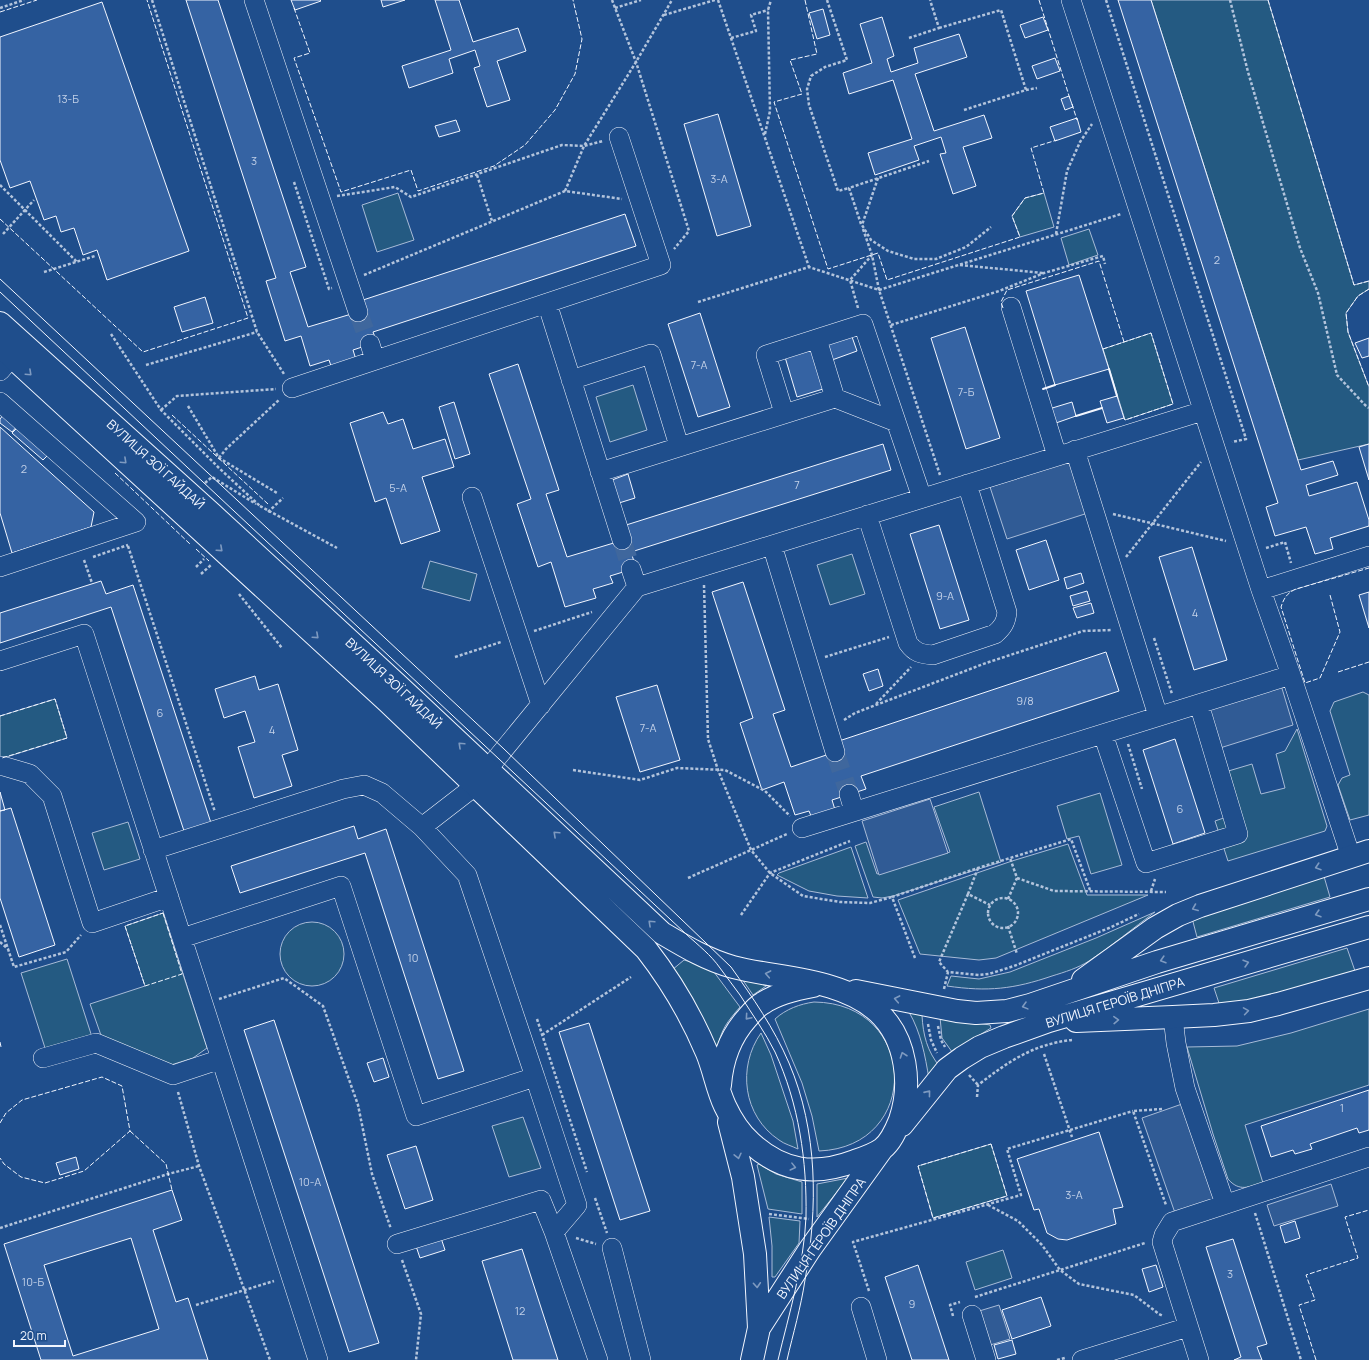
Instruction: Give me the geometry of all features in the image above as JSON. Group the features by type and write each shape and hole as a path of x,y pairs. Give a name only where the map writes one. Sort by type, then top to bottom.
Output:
{"main road":[{"name":"ВУЛИЦЯ ЗОЇ ГАЙДАЙ","path":"0,323 401,688 481,778 646,949 662,970 692,1020 708,1054 722,1098"},
{"name":"ВУЛИЦЯ ЗОЇ ГАЙДАЙ","path":"4,358 388,702 481,778 662,933 690,950 731,967 829,986"},
{"name":"ВУЛИЦЯ ГЕРОЇВ ДНІПРА","path":"1062,994 1155,928 1178,915 1200,906 1360,854"},
{"name":"ВУЛИЦЯ ГЕРОЇВ ДНІПРА","path":"829,986 933,1015 1007,1011 1030,1005 1157,962 1369,899"},
{"name":"ВУЛИЦЯ ГЕРОЇВ ДНІПРА","path":"759,1328 810,1249 889,1141 947,1069 948,1059 1049,1021 1369,927"},
{"path":"1049,1021 1173,1018 1249,1011 1369,978"},
{"path":"829,986 865,1001 879,1013 889,1025 898,1042 905,1061 907,1088 903,1109 889,1141 863,1158 842,1166 820,1170 805,1170 782,1164 765,1155 740,1131 722,1098 721,1070 726,1053 738,1028 756,1008 772,998 792,990 829,986"},
{"name":"ВУЛИЦЯ ГЕРОЇВ ДНІПРА","path":"722,1098 735,1143 749,1212 755,1254 759,1328 752,1360"}],"lane":[{"path":"254,0 358,312"},
{"path":"1071,0 1261,590 1291,675 1360,854"},
{"path":"292,388 373,352 547,303 661,265 619,137"},
{"path":"547,303 622,540"},
{"path":"1011,307 1066,453 1093,510 1158,716"},
{"path":"784,414 766,355 863,324 922,498"},
{"path":"817,339 835,398"},
{"path":"571,380 651,354 679,446"},
{"path":"600,472 835,398 896,422"},
{"path":"0,402 136,522 0,567"},
{"path":"422,828 481,778 637,587 1203,410"},
{"path":"867,515 908,643 914,651 933,655 996,634 1002,628 1006,619 1007,612 967,484"},
{"path":"472,497 541,705"},
{"path":"772,545 835,752"},
{"path":"1261,590 1369,556"},
{"path":"631,569 637,587"},
{"path":"0,661 84,634 318,1360"},
{"path":"802,828 852,803 1103,734 1291,675"},
{"path":"1103,734 1146,863 1158,860 1238,834 1199,704"},
{"path":"0,766 30,774 52,796 92,923 169,897"},
{"path":"153,850 343,789 364,785 382,793 422,828 467,875 577,1205 554,1232"},
{"path":"182,938 341,886 416,1116 534,1077"},
{"path":"1173,1018 1176,1043 1185,1088 1225,1204"},
{"path":"43,1058 96,1043 173,1075 221,1059"},
{"path":"1199,1360 1162,1242 1164,1235 1172,1222 1369,1157"},
{"path":"397,1244 541,1200 554,1232 598,1360"},
{"path":"612,1248 641,1360"},
{"path":"861,1307 876,1360"},
{"path":"966,1308 986,1360"},
{"path":"1082,1360 1188,1327"}],"path":[{"path":"0,8 24,0"},
{"path":"152,0 257,332 292,388"},
{"path":"612,0 636,62 689,231 661,265"},
{"path":"615,8 640,0"},
{"path":"565,191 584,146 672,0"},
{"path":"664,15 717,0 809,267"},
{"path":"764,136 770,111 768,10 771,0"},
{"path":"827,0 847,60 825,67 811,76 807,89 809,105 838,191 929,161"},
{"path":"930,0 939,28"},
{"path":"1106,0 1246,439"},
{"path":"1230,0 1251,79 1298,241 1318,292 1337,376 1369,408"},
{"path":"731,38 756,31 751,15 768,10"},
{"path":"909,38 1001,10 1026,90"},
{"path":"964,110 1026,90 1037,88"},
{"path":"1056,234 1067,171 1080,142 1105,106"},
{"path":"320,198 395,187 411,198 562,145 584,146 619,137"},
{"path":"476,175 492,221"},
{"path":"862,226 878,178"},
{"path":"0,185 77,262"},
{"path":"850,188 872,255 879,290 945,491"},
{"path":"348,281 565,191 640,201"},
{"path":"3,234 34,200"},
{"path":"698,302 809,267 879,290 1139,208"},
{"path":"862,226 871,240 888,251 914,259 936,259 966,247 991,227"},
{"path":"850,280 872,255"},
{"path":"44,272 95,256"},
{"path":"891,325 999,291 1044,273 1103,256 1105,264"},
{"path":"958,265 1044,273"},
{"path":"850,280 863,324"},
{"path":"146,365 257,332"},
{"path":"111,334 161,410 219,468 261,507"},
{"path":"161,410 177,396 292,388"},
{"path":"219,458 226,449 292,388"},
{"path":"188,406 219,458 277,493"},
{"path":"1113,573 1214,445"},
{"path":"200,488 212,477 268,512 337,548"},
{"path":"268,512 283,498"},
{"path":"1093,510 1262,549 1285,542 1296,579"},
{"path":"128,546 220,828"},
{"path":"84,560 92,583"},
{"path":"201,574 214,562"},
{"path":"703,566 708,739 718,770 751,850 770,873 803,896 840,902 870,903 1071,839 1090,890"},
{"path":"238,592 282,648"},
{"path":"454,657 597,611"},
{"path":"828,730 855,713 986,663 1083,631 1131,629"},
{"path":"808,663 905,632"},
{"path":"874,706 923,654"},
{"path":"573,770 640,780 677,768 725,770 765,792 802,828 688,878"},
{"path":"741,915 770,873 850,841"},
{"path":"1008,899 1017,878 1010,858"},
{"path":"939,962 978,868"},
{"path":"1017,878 1054,891 1090,890 1166,892"},
{"path":"968,894 990,905"},
{"path":"892,897 915,958"},
{"path":"998,899 1008,899 1012,901 1017,910 1016,920 1008,926 999,927 991,922 988,914 990,905 998,899"},
{"path":"0,924 14,968 66,952 92,923"},
{"path":"1008,926 1018,954"},
{"path":"0,942 8,949"},
{"path":"948,972 933,1015 931,1040 948,1059 978,1085"},
{"path":"542,1035 631,977"},
{"path":"219,999 284,978 323,1006 358,1105 372,1174 421,1314 416,1360"},
{"path":"933,1015 938,1022 941,1040 948,1059"},
{"path":"537,1018 588,1175"},
{"path":"1044,1054 1072,1137"},
{"path":"173,1075 199,1166 270,1360"},
{"path":"853,1242 1021,1195 1007,1148 1133,1111 1162,1109"},
{"path":"1133,1111 1172,1222"},
{"path":"0,1228 168,1174 199,1166"},
{"path":"595,1197 612,1248"},
{"path":"988,1204 1018,1221 1042,1245 1060,1270 1079,1284 1134,1294 1159,1314 1188,1327"},
{"path":"1255,1212 1301,1360"},
{"path":"768,1214 812,1219"},
{"path":"554,1232 612,1248"},
{"path":"966,1308 1060,1270 1145,1243"},
{"path":"196,1306 290,1275"}],"shaded area":[{"path":"1151,0 1268,0 1354,285 1369,281 1369,289 1358,296 1346,313 1348,332 1369,387 1369,444 1298,460"},
{"path":"398,193 414,240 377,252 362,205"},
{"path":"1044,193 1054,227 1020,237 1012,216 1025,198"},
{"path":"1089,229 1098,255 1069,265 1061,238"},
{"path":"1151,333 1173,404 1125,420 1103,349"},
{"path":"633,385 647,430 610,442 596,397"},
{"path":"1073,460 1091,512 1007,539 990,487"},
{"path":"852,554 865,594 830,605 817,565"},
{"path":"430,561 477,574 470,601 422,588"},
{"path":"1281,685 1293,725 1220,748 1208,708"},
{"path":"1363,692 1369,695 1369,815 1350,820 1338,785 1342,778 1350,775 1330,711 1334,702"},
{"path":"55,699 67,738 0,759 0,716"},
{"path":"1297,729 1327,826 1325,831 1228,861 1215,821 1238,813 1225,772 1252,764 1261,794 1285,788 1276,754 1285,751"},
{"path":"979,792 1001,862 893,896 882,898 873,897 855,846 866,842 877,874 950,852 934,807"},
{"path":"1100,793 1122,865 1091,874 1079,836 1067,839 1057,806"},
{"path":"930,799 948,853 879,875 862,821"},
{"path":"128,822 140,859 104,870 92,833"},
{"path":"1068,844 1087,895 1148,895 996,958 979,960 920,954 898,900 1012,861"},
{"path":"851,847 868,898 837,896 809,891 777,875 779,873"},
{"path":"1323,873 1330,897 1197,937 1192,918"},
{"path":"1155,912 1089,961 1067,971 1025,984 1001,988 975,989 947,986 951,976 979,979 1010,972 1096,938"},
{"path":"163,913 207,1048 193,1058 171,1065 103,1041 90,1004 145,986 125,926"},
{"path":"306,922 318,922 335,931 342,942 344,954 342,966 335,977 318,986 306,986 294,981 285,972 280,960 280,948 285,936 294,927"},
{"path":"1347,948 1355,971 1278,995 1220,1006 1214,988"},
{"path":"67,959 92,1037 46,1051 21,973"},
{"path":"684,960 711,968 740,1007 725,1026 718,1049 714,1050 672,970"},
{"path":"742,979 769,984 753,995"},
{"path":"814,1002 849,1009 874,1025 889,1049 894,1075 890,1102 876,1126 853,1143 819,1151 812,1116 802,1083 775,1019 784,1012 793,1008"},
{"path":"1369,1009 1369,1085 1245,1125 1263,1183 1253,1186 1240,1187 1232,1183 1228,1179 1213,1134 1187,1047 1237,1046 1291,1033"},
{"path":"909,1012 922,1015 926,1042 940,1067 929,1079 920,1036"},
{"path":"940,1017 990,1025 991,1028 978,1036 955,1056 942,1038"},
{"path":"761,1033 771,1055 793,1121 798,1149 781,1141 767,1130 751,1105 747,1075 753,1046"},
{"path":"1182,1104 1215,1200 1175,1213 1142,1118"},
{"path":"523,1117 541,1168 509,1177 492,1126"},
{"path":"991,1144 1007,1196 933,1218 918,1166"},
{"path":"759,1164 776,1174 802,1182 802,1214 768,1209 757,1165"},
{"path":"848,1178 817,1217 817,1184"},
{"path":"1331,1184 1338,1206 1274,1226 1267,1205"},
{"path":"769,1217 800,1221 799,1243 775,1277 772,1277 772,1246"},
{"path":"1003,1250 1012,1278 975,1290 966,1262"},
{"path":"999,1305 1010,1339 977,1349 966,1315"}],"building":[{"path":"186,0 218,0 306,267 290,272 308,327 358,312 360,301 625,214 636,246 373,332 377,342 353,350 357,363 333,372 329,360 310,366 301,336 285,341 266,281 276,278"},
{"path":"291,0 320,0 321,1 295,10"},
{"path":"381,0 405,0 383,7"},
{"path":"435,0 459,0 473,42 518,28 526,51 497,61 510,100 487,107 474,68 480,66 475,50 449,59 453,73 409,88 402,66 451,50"},
{"path":"1118,0 1151,0 1301,470 1333,461 1338,475 1306,485 1309,496 1357,482 1369,520 1369,526 1330,538 1333,549 1315,554 1306,527 1275,536 1266,507 1278,503"},
{"path":"102,2 189,251 107,280 97,250 83,255 74,228 61,232 56,216 44,220 30,181 10,188 0,160 0,37"},
{"path":"823,9 830,35 817,39 809,13"},
{"path":"882,17 894,56 887,59 891,72 918,63 914,48 959,34 967,57 915,74 934,131 984,115 992,138 963,147 976,186 953,194 940,154 946,153 941,137 914,146 919,160 875,175 868,153 912,139 893,80 849,94 843,73 872,63 860,24"},
{"path":"1043,17 1048,30 1025,38 1020,25"},
{"path":"1055,58 1060,71 1037,79 1032,66"},
{"path":"1069,96 1073,107 1065,110 1061,99"},
{"path":"718,114 751,226 717,236 684,124"},
{"path":"1077,118 1081,132 1055,141 1050,127"},
{"path":"456,120 460,131 439,137 435,126"},
{"path":"1079,275 1109,369 1055,385 1026,291"},
{"path":"205,297 213,323 182,332 174,307"},
{"path":"700,313 730,407 698,417 668,324"},
{"path":"965,327 1000,438 966,449 931,338"},
{"path":"851,334 857,351 832,360 826,343"},
{"path":"1369,338 1369,356 1362,358 1355,343"},
{"path":"811,349 823,389 797,397 785,357"},
{"path":"518,364 559,490 546,494 567,557 627,539 623,526 883,444 891,470 631,552 636,568 610,576 613,583 593,589 596,598 565,607 551,562 538,567 517,504 531,499 489,374"},
{"path":"1117,396 1124,418 1107,423 1100,401"},
{"path":"454,402 470,454 455,459 439,407"},
{"path":"1072,402 1076,416 1053,424 1049,409"},
{"path":"383,412 388,424 403,419 413,449 445,439 454,467 422,477 440,531 401,544 386,498 375,502 350,423"},
{"path":"4,414 18,425 12,432 0,423 0,419"},
{"path":"19,426 50,453 43,460 12,433"},
{"path":"0,427 94,512 91,527 12,553 0,513"},
{"path":"1369,444 1369,480 1359,447"},
{"path":"628,474 635,498 619,503 612,480"},
{"path":"939,525 969,620 940,629 910,534"},
{"path":"1046,540 1059,580 1029,590 1016,550"},
{"path":"1192,547 1227,660 1194,670 1159,557"},
{"path":"1081,573 1084,583 1067,589 1064,578"},
{"path":"101,581 106,594 133,585 212,826 185,834 111,607 0,643 0,613"},
{"path":"743,582 785,710 773,714 791,767 841,750 839,741 1106,652 1119,691 861,776 866,789 832,800 836,813 813,821 809,811 795,815 784,782 762,790 740,723 753,718 712,592"},
{"path":"1087,591 1090,601 1073,606 1070,596"},
{"path":"1369,592 1369,628 1359,595"},
{"path":"1091,603 1094,613 1077,618 1073,608"},
{"path":"878,669 883,686 869,691 863,674"},
{"path":"255,676 259,690 278,684 298,750 282,755 292,786 254,798 238,747 255,742 245,711 224,718 215,689"},
{"path":"657,685 680,760 640,772 616,697"},
{"path":"1175,739 1205,833 1173,844 1143,750"},
{"path":"0,792 5,810 0,811"},
{"path":"11,808 55,945 19,957 0,898 0,811"},
{"path":"354,826 358,839 386,829 464,1071 438,1079 365,853 240,893 231,866"},
{"path":"274,1020 379,1343 349,1352 244,1030"},
{"path":"589,1023 650,1211 620,1220 559,1032"},
{"path":"383,1058 389,1077 374,1082 367,1063"},
{"path":"1369,1090 1369,1130 1359,1133 1357,1128 1310,1144 1312,1149 1295,1154 1293,1150 1271,1157 1261,1126"},
{"path":"1099,1132 1123,1207 1113,1209 1116,1224 1067,1240 1058,1239 1047,1233 1039,1209 1034,1210 1017,1159"},
{"path":"416,1146 433,1200 405,1209 387,1155"},
{"path":"76,1157 79,1169 60,1175 56,1163"},
{"path":"172,1190 182,1220 153,1230 176,1302 188,1298 208,1360 41,1360 4,1244","holes":["131,1238 159,1329 73,1356 44,1265"]},
{"path":"1295,1221 1300,1238 1285,1243 1280,1226"},
{"path":"440,1235 445,1250 420,1258 415,1243"},
{"path":"1233,1239 1267,1344 1257,1347 1262,1360 1234,1360 1241,1357 1206,1247"},
{"path":"522,1249 558,1360 513,1360 482,1261"},
{"path":"918,1265 949,1360 912,1360 885,1277"},
{"path":"1156,1265 1163,1287 1149,1292 1142,1269"},
{"path":"1041,1297 1051,1326 1012,1339 1002,1310"},
{"path":"1012,1340 1016,1354 998,1359 994,1345"}],"tunnel":[{"path":"358,312 370,344"},
{"path":"622,540 631,569"},
{"path":"835,752 849,794"}],"tram line":[{"path":"0,279 504,749 731,967 770,1025 789,1063 799,1089 806,1115 810,1143 813,1170 812,1225 801,1300 787,1360"},
{"path":"0,292 704,950 716,963 740,995 763,1030 775,1052 783,1072 796,1112 803,1154 806,1196 805,1235 799,1271 778,1360"}],"fence":[{"path":"0,12 37,0"},
{"path":"0,219 143,352 248,318 147,0"},
{"path":"294,8 310,53 294,58 341,192 411,170 418,191 494,166 525,145 555,110 575,74 582,39 573,0"},
{"path":"805,0 817,54 790,60 802,94 774,102 828,269 878,253 887,280 1020,237 1012,216 1025,198 1044,193 1031,148 1057,140"},
{"path":"1039,0 1070,99"},
{"path":"1268,0 1354,285 1369,281"},
{"path":"1072,104 1077,120"},
{"path":"1003,308 1001,302 1007,290 1099,261 1124,342"},
{"path":"1369,289 1358,296 1346,313 1348,332 1369,387"},
{"path":"1103,349 1151,333 1173,404 1125,420 1124,418"},
{"path":"172,415 268,504"},
{"path":"115,473 190,544"},
{"path":"196,549 209,561"},
{"path":"1330,595 1340,632 1320,678 1305,683 1281,607 1285,598 1290,592 1296,589 1369,568"},
{"path":"1338,672 1369,662"},
{"path":"0,716 55,699 67,738 2,758"},
{"path":"163,913 182,974 145,986 125,926 163,913"},
{"path":"0,1042 0,1047"},
{"path":"0,1123 6,1113 22,1100 102,1077 122,1086 130,1131 84,1171 45,1183 21,1177 4,1164 0,1158"},
{"path":"130,1131 166,1164 172,1190"},
{"path":"991,1144 1007,1196 933,1218 918,1166 991,1144"},
{"path":"1316,1360 1299,1305 1315,1300 1306,1275 1358,1258 1345,1217 1369,1210"}],"wall":[{"path":"1109,369 1117,396"},
{"path":"1043,389 1055,385"},
{"path":"1076,416 1102,408"}]}
